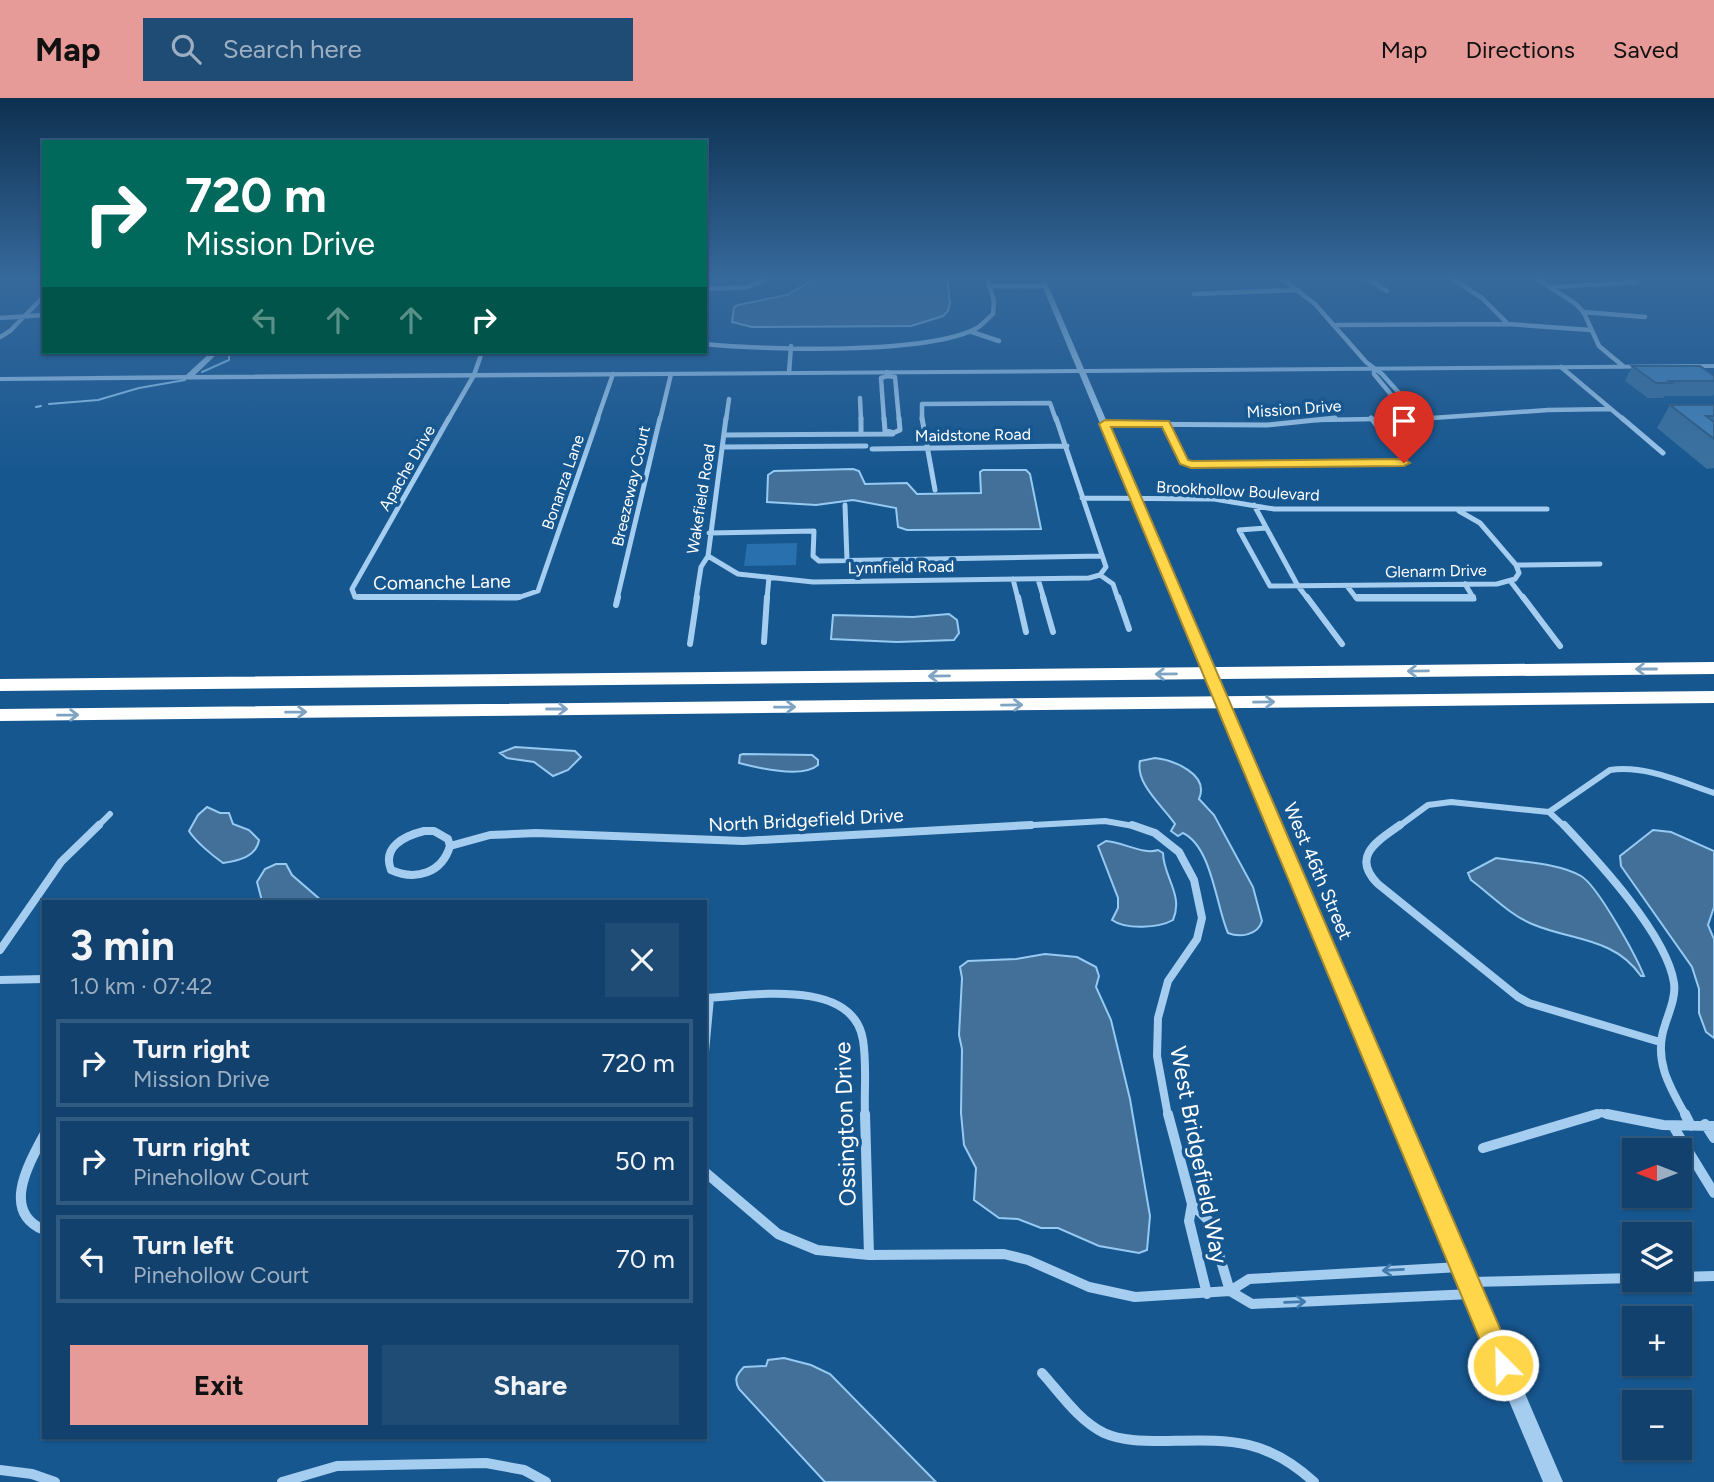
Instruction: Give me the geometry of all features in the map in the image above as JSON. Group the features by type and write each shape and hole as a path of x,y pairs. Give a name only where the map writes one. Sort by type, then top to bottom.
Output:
{"highway":[{"path":"0,685 1714,668"},
{"path":"0,715 1714,697"}],"street":[{"path":"707,345 899,345 923,343"},
{"name":"West 46th Street","path":"1068,343 1553,1482"},
{"path":"1349,343 1400,404 1415,416"},
{"path":"1598,343 1602,350 1623,366"},
{"path":"789,373 791,346"},
{"path":"189,377 213,354"},
{"name":"Apache Drive","path":"353,595 352,589 474,375 481,354"},
{"path":"0,379 1714,366"},
{"path":"1561,367 1663,453"},
{"name":"Bonanza Lane","path":"533,594 541,586 613,374"},
{"name":"Breezeway Court","path":"616,604 671,374"},
{"name":"Maidstone Road","path":"724,435 893,433 900,430 895,377 887,374 881,377 885,431 893,433"},
{"path":"860,398 861,434"},
{"name":"Wakefield Road","path":"690,644 701,567 708,556 729,399"},
{"path":"883,402 897,402"},
{"path":"934,490 920,407 922,404 1048,402 1052,405 1067,446 1106,567 1100,575 1113,584 1129,629"},
{"name":"Mission Drive","path":"1105,424 1267,425 1371,418 1611,409"},
{"path":"1165,424 1184,462 1189,464 1405,462 1371,418"},
{"name":"Maidstone Road","path":"893,433 895,449 1067,446"},
{"path":"836,446 837,434"},
{"path":"722,447 866,446"},
{"path":"872,449 895,449"},
{"name":"Brookhollow Boulevard","path":"1082,498 1214,499 1274,509 1547,509"},
{"path":"845,505 847,560"},
{"path":"1254,505 1298,586 1342,643"},
{"name":"Glenarm Drive","path":"1266,528 1239,530 1270,586 1511,582 1519,573 1516,565 1480,523 1455,510"},
{"path":"709,533 814,531 815,559 1101,556"},
{"name":"Lynnfield Road","path":"708,556 738,574 813,582 1089,578 1100,575"},
{"path":"1516,565 1600,564"},
{"path":"764,642 769,577"},
{"path":"1013,579 1026,632"},
{"path":"1038,579 1053,632"},
{"path":"1511,582 1560,646"},
{"path":"1347,586 1357,599 1474,599 1465,584"},
{"name":"Comanche Lane","path":"353,595 369,599 517,598 533,594"},
{"path":"1549,812 1609,770 1618,768 1636,770 1714,793"},
{"path":"1660,1042 1529,1003 1518,997 1378,884 1372,878 1366,862 1369,848 1427,805 1451,802 1549,812 1594,855 1665,957 1672,973 1674,995 1660,1042 1666,1076 1691,1126"},
{"path":"0,950 61,862 110,814"},
{"name":"North Bridgefield Drive","path":"450,846 490,835 536,833 743,841 1105,821 1139,827 1162,838"},
{"path":"434,831 448,839 450,846 444,860 428,872 407,876 398,874 388,864 387,857 396,843 414,833 434,831"},
{"name":"West Bridgefield Way","path":"1162,838 1179,850 1190,864 1202,921 1199,937 1169,981 1162,1002 1157,1034 1160,1077 1192,1204 1189,1221 1207,1294"},
{"path":"0,980 42,979"},
{"name":"Ossington Drive","path":"708,998 816,997 837,1002 848,1009 858,1021 863,1040 869,1255"},
{"path":"707,1016 708,998"},
{"path":"1483,1148 1601,1113 1673,1126 1710,1125 1714,1138"},
{"path":"1673,1126 1714,1193"},
{"path":"42,1139 13,1194 14,1208 20,1219 29,1226 42,1229"},
{"path":"707,1174 759,1219 786,1238 817,1250 869,1255 998,1253 1028,1260 1089,1287 1111,1294 1135,1297 1230,1292 1249,1279 1468,1281 1622,1278"},
{"path":"1192,1204 1209,1221 1230,1292 1252,1304 1468,1281"},
{"path":"1692,1277 1714,1276"},
{"path":"1042,1373 1084,1419 1110,1435 1138,1441 1250,1443 1289,1460 1314,1482"},
{"path":"282,1482 337,1466 486,1463 524,1470 546,1482"},
{"path":"0,1470 32,1474 55,1482"}],"shaded area":[{"path":"983,470 1026,470 1030,474 1041,529 907,530 898,527 896,508 853,500 816,505 767,502 768,475 774,471 859,471 865,484 907,483 917,494 981,493 980,472"},
{"path":"797,543 796,565 744,566 747,544"},
{"path":"949,614 957,620 959,633 954,640 897,642 831,639 833,615 913,617"},
{"path":"515,747 575,751 581,757 568,770 553,776 534,762 507,758 500,753"},
{"path":"740,755 812,755 818,760 818,765 802,771 768,770 739,763"},
{"path":"1155,758 1180,765 1199,782 1199,799 1214,815 1253,887 1262,921 1253,932 1243,935 1228,933 1201,851 1193,840 1183,833 1178,836 1171,831 1175,824 1142,778 1140,761"},
{"path":"207,807 220,813 229,813 233,824 249,830 259,840 250,854 223,863 195,839 189,831 198,815"},
{"path":"1653,830 1671,832 1714,851 1714,907 1708,925 1714,939 1714,1038 1706,1032 1699,1013 1699,989 1692,967 1621,866 1620,856"},
{"path":"1106,841 1163,853 1175,894 1176,911 1173,920 1142,927 1112,920 1118,908 1118,898 1098,846"},
{"path":"1496,858 1551,866 1581,876 1606,907 1644,976 1618,954 1605,947 1547,930 1524,920 1471,880 1468,873"},
{"path":"276,864 286,864 292,875 321,900 262,900 257,882 265,869"},
{"path":"1045,954 1077,957 1096,967 1099,976 1096,987 1111,1020 1130,1099 1150,1216 1147,1250 1139,1253 1099,1246 1058,1228 1041,1228 1018,1219 999,1218 974,1200 976,1168 964,1145 961,1113 960,967 968,961 1016,959"},
{"path":"784,1358 811,1365 830,1374 936,1482 825,1482 737,1386 737,1378 744,1367 766,1366 768,1360"}],"building":[{"path":"1632,366 1700,366 1714,376 1714,381 1656,383"},
{"path":"1670,405 1714,405 1714,416 1706,416 1714,422 1714,439"}],"waterway":[{"path":"202,372 229,360 229,354"},
{"path":"49,404 98,400 139,388 185,380"},
{"path":"36,407 41,406"}],"route":[{"path":"1404,463 1191,465 1184,462 1165,424 1105,424 1503,1365"}]}
